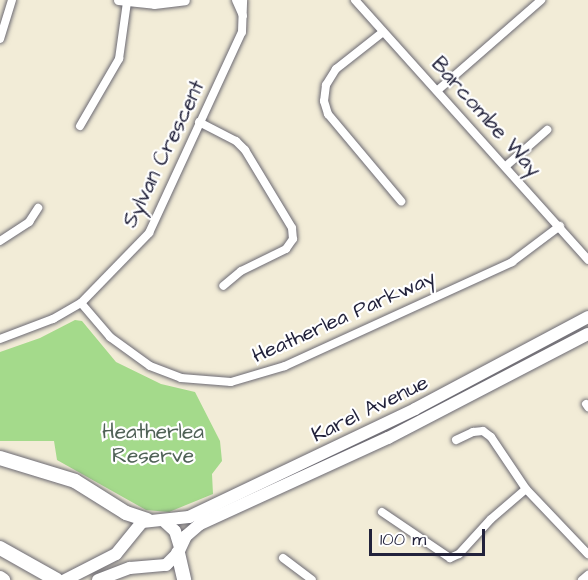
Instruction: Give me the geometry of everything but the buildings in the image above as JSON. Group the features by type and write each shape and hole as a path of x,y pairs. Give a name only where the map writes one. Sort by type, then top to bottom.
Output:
{"highway":[{"path":"0,458 75,481 126,513 147,520"},
{"path":"0,548 57,580"},
{"path":"179,550 184,580"}],"main road":[{"name":"Karel Avenue","path":"147,520 189,517 489,370 588,317"},
{"name":"Karel Avenue","path":"98,580 130,568 166,565 179,550 186,536 200,524 388,438 588,333"},
{"path":"489,370 494,377 528,360 543,358"},
{"path":"71,577 117,554 137,526 147,520"},
{"path":"163,520 175,531 179,550"}],"street":[{"path":"0,39 12,0"},
{"path":"80,126 119,59 123,1 154,4 185,0"},
{"path":"236,0 244,20"},
{"name":"Sylvan Crescent","path":"0,339 53,319 81,303 149,233 242,32 243,0"},
{"name":"Barcombe Way","path":"355,0 560,226 588,260"},
{"path":"438,90 541,0"},
{"path":"383,32 336,69 326,85 324,100 328,114 401,201"},
{"path":"199,123 236,141 245,150 292,228 293,239 286,249 241,272 223,286"},
{"path":"506,166 547,130"},
{"path":"0,241 29,222 38,208"},
{"name":"Heatherlea Parkway","path":"81,303 110,337 150,366 181,378 231,382 285,366 512,262 560,226"},
{"path":"456,440 483,431 491,437 526,489 588,554"},
{"path":"382,512 450,558 459,554 491,519 526,489"},
{"path":"283,558 312,580"},
{"path":"582,580 588,575"}],"green space":[{"name":"Heatherlea Reserve","path":"75,320 82,321 116,362 161,384 195,392 220,441 222,461 212,474 213,494 169,512 146,510 57,460 54,441 0,441 0,352 40,338"}]}
